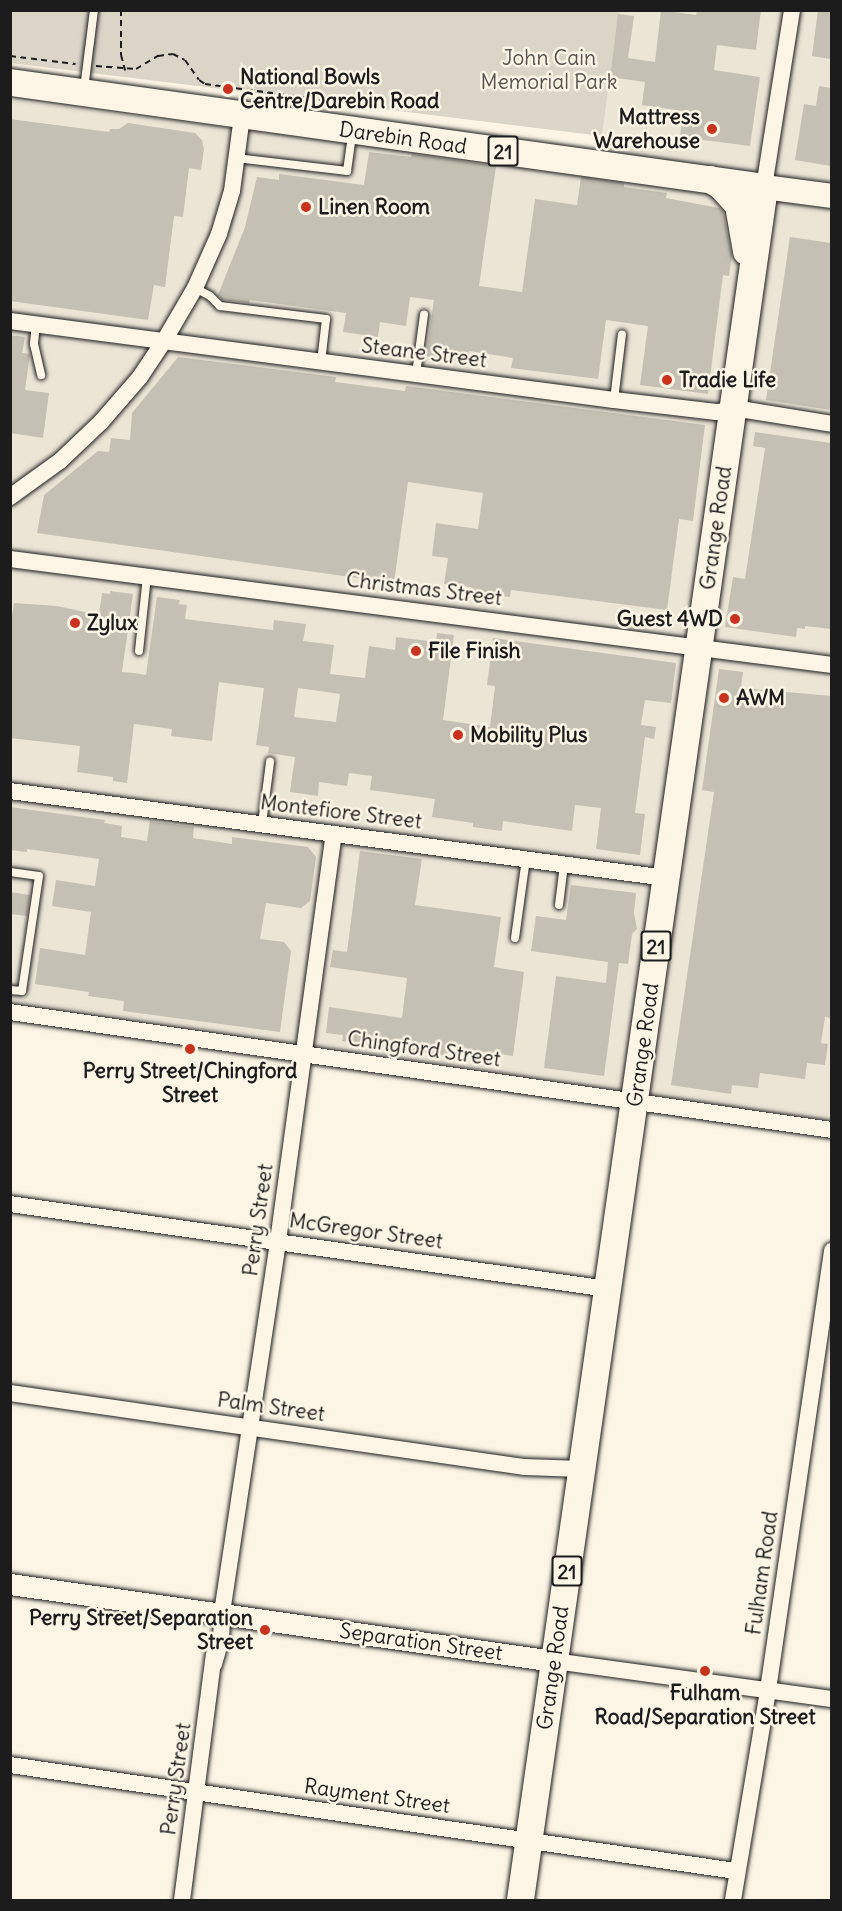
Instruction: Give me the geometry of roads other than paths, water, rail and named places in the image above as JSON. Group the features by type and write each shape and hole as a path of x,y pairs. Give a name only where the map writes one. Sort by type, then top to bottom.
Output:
{"main road":[{"name":"Darebin Road","path":"10,82 831,196"},
{"path":"710,179 728,192 741,214 749,288"},
{"name":"Grange Road","path":"520,1900 764,187"}],"street":[{"name":"Grange Road","path":"764,187 792,10"},
{"path":"10,497 60,461 101,422 140,377 164,341 195,288 219,234 232,191 242,116"},
{"name":"Steane Street","path":"10,321 614,400 732,412 746,410 831,424"},
{"name":"Christmas Street","path":"10,559 831,665"},
{"name":"Montefiore Street","path":"10,791 666,878"},
{"name":"Perry Street","path":"182,1900 214,1664 221,1639 222,1613 278,1241 334,834"},
{"name":"Chingford Street","path":"10,1012 831,1130"},
{"name":"McGregor Street","path":"10,1204 608,1289"},
{"name":"Fulham Road","path":"733,1900 736,1871 768,1690 831,1251"},
{"name":"Palm Street","path":"10,1393 582,1475"},
{"name":"Separation Street","path":"10,1584 831,1699"},
{"name":"Rayment Street","path":"10,1766 736,1871"}],"lane":[{"path":"83,93 94,10"},
{"path":"236,158 347,171 353,131"},
{"path":"195,288 210,296 220,306 326,319 321,362"},
{"path":"416,374 424,315"},
{"path":"36,324 34,344 41,375"},
{"path":"614,400 622,334"},
{"path":"139,651 147,576"},
{"path":"262,824 270,762"},
{"path":"515,938 526,859"},
{"path":"559,905 564,865"},
{"path":"10,872 39,876 22,991 10,990"}],"place":[{"name":"National Bowls Centre/Darebin Road","path":"228,89"},
{"name":"Mattress Warehouse","path":"712,129"},
{"name":"Linen Room","path":"306,207"},
{"name":"Tradie Life","path":"667,380"},
{"name":"Guest 4WD","path":"735,619"},
{"name":"Zylux","path":"75,623"},
{"name":"File Finish","path":"416,651"},
{"name":"AWM","path":"724,698"},
{"name":"Mobility Plus","path":"458,735"},
{"name":"Perry Street/Chingford Street","path":"190,1049"},
{"name":"Perry Street/Separation Street","path":"265,1630"},
{"name":"Fulham Road/Separation Street","path":"705,1671"}],"park label":[{"name":"John Cain Memorial Park","path":"549,70"}]}
